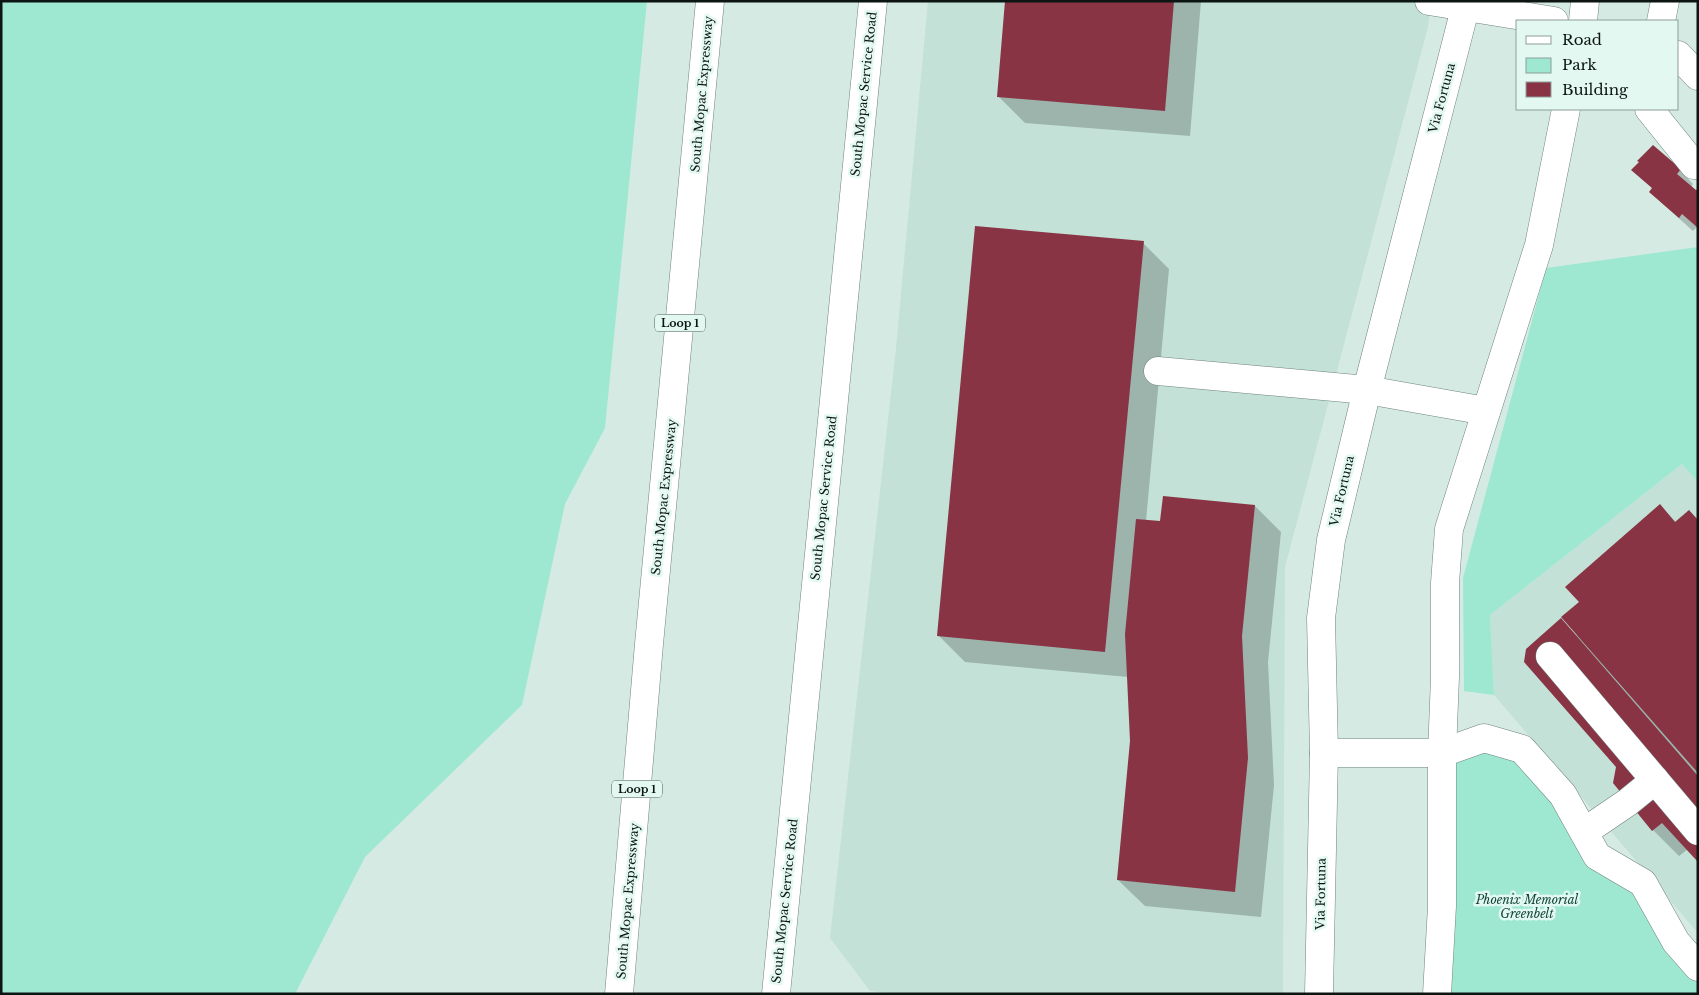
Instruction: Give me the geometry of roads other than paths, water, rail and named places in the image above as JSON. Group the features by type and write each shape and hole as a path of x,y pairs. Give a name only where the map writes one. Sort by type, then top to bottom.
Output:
{"main road":[{"name":"South Mopac Expressway","path":"619,994 650,634 710,1"},
{"name":"South Mopac Service Road","path":"776,994 873,1"},
{"path":"1429,1 1466,4 1549,20"},
{"path":"1583,20 1585,1"},
{"path":"1661,20 1665,1"},
{"name":"Via Fortuna","path":"1319,994 1324,753 1321,618 1331,540 1367,390 1466,4"},
{"path":"1679,56 1698,76"},
{"path":"1441,989 1442,753 1445,677 1445,584 1449,529 1539,245 1566,110"},
{"path":"1650,110 1694,165 1698,166"},
{"path":"1158,371 1367,390 1486,411"},
{"path":"1550,656 1698,831"},
{"path":"1324,753 1442,753 1484,738 1522,749 1563,795 1598,856 1643,883 1676,942 1698,966"},
{"path":"1584,832 1628,802 1655,780"},
{"path":"625,933 628,994"}],"park label":[{"name":"Phoenix Memorial Greenbelt","path":"1527,907"}]}
